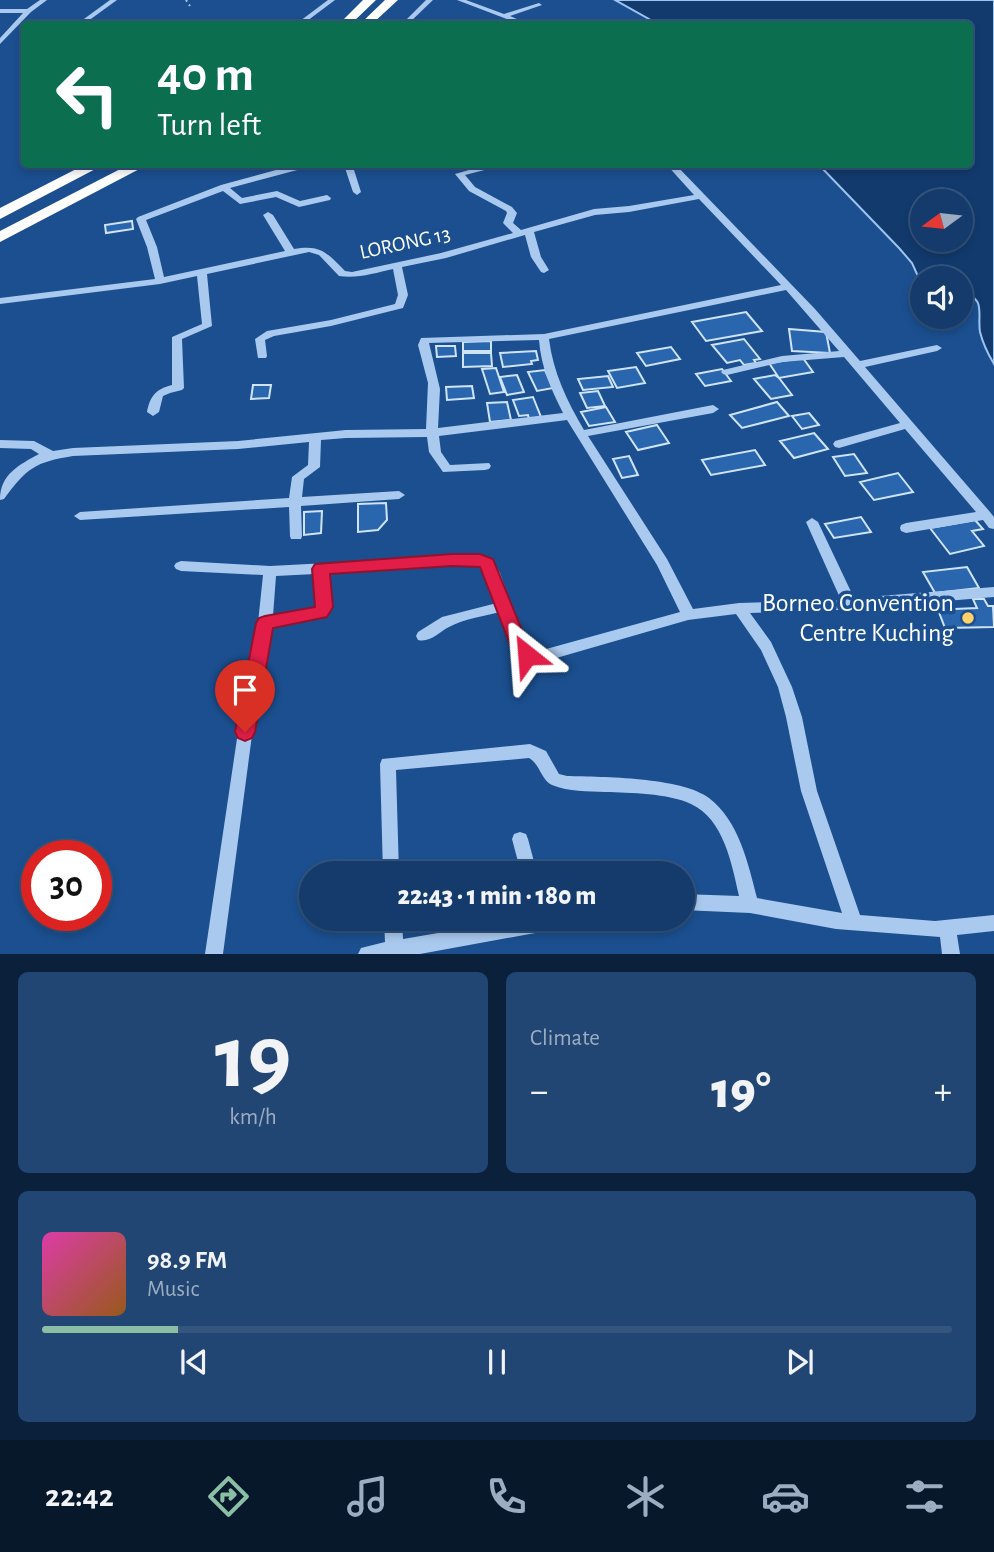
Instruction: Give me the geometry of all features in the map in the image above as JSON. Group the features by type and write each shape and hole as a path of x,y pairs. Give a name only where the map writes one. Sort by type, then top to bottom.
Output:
{"highway":[{"path":"348,21 370,0"},
{"path":"369,21 392,0"},
{"path":"0,214 90,168"},
{"path":"0,237 134,168"}],"street":[{"path":"0,42 29,11 44,0"},
{"path":"84,21 114,0"},
{"path":"303,21 332,0"},
{"path":"408,21 430,0"},
{"path":"460,0 517,21"},
{"path":"504,16 539,5"},
{"path":"0,12 29,11"},
{"path":"160,281 152,247 141,219 224,187 294,168"},
{"path":"349,168 357,192"},
{"path":"486,168 458,174 472,189 509,209 512,213 508,223 524,233 544,270"},
{"path":"674,168 788,287 990,520"},
{"path":"224,187 240,201 277,194 299,204 327,198"},
{"name":"LORONG 13","path":"0,301 160,281 290,253 317,250 342,274 397,266 594,212 629,209 701,196"},
{"path":"268,215 290,253"},
{"path":"262,356 260,339 271,333 331,323 399,306 402,295 397,266"},
{"path":"153,412 160,391 178,388 177,337 207,326 202,272"},
{"path":"485,466 447,469 440,463 432,433 434,388 423,345 425,340 544,337 788,287"},
{"path":"544,337 542,350 547,366 570,416 662,562 688,615"},
{"path":"858,365 937,348"},
{"path":"727,372 782,359 847,353"},
{"path":"581,434 713,409"},
{"path":"0,496 19,471 51,456 73,452 238,445 315,436 432,433 570,416"},
{"path":"839,444 909,424"},
{"path":"296,536 295,502 298,477 314,467 315,436"},
{"path":"0,444 34,445 51,456"},
{"path":"80,516 399,495"},
{"path":"906,528 990,520"},
{"path":"812,522 850,604"},
{"path":"181,566 270,571 480,560 487,563 493,573 520,649 527,655 539,657 688,615 739,608 850,604 994,592"},
{"path":"265,623 320,612 324,607 321,569"},
{"path":"214,954 249,705 265,623 270,571"},
{"path":"423,636 447,621 503,606"},
{"path":"739,608 768,648 779,670 794,718 800,756 810,792 841,875 855,923"},
{"path":"391,861 388,764 530,751 540,756 554,779 696,798 710,809 722,825 738,857 750,905"},
{"path":"520,839 526,861"},
{"path":"695,903 750,905 855,923 947,928 994,923"},
{"path":"947,928 951,954"},
{"path":"393,931 394,949"},
{"path":"367,954 489,931"}],"path":[{"path":"187,0 190,6"}],"water":[{"path":"615,0 994,0 994,364 980,332 978,302 973,297 973,266 913,266 822,168 973,168 973,21 653,21"}],"building":[{"path":"132,221 133,229 106,233 105,225"},
{"path":"746,312 762,331 706,341 692,322"},
{"path":"789,329 826,332 830,353 792,351"},
{"path":"744,339 760,359 754,360 756,363 744,365 740,360 727,363 712,345"},
{"path":"491,341 491,351 463,351 463,342"},
{"path":"436,346 455,346 456,356 437,357"},
{"path":"671,347 680,359 646,366 637,353"},
{"path":"536,351 538,360 531,361 532,364 503,367 500,353"},
{"path":"463,353 491,353 492,366 463,367"},
{"path":"803,358 813,372 779,378 769,363"},
{"path":"636,367 645,383 617,388 608,371"},
{"path":"496,368 504,392 490,394 482,369"},
{"path":"722,369 731,381 705,386 696,374"},
{"path":"545,370 553,388 537,391 528,372"},
{"path":"517,375 524,392 507,395 500,377"},
{"path":"775,375 792,395 771,399 754,379"},
{"path":"608,376 613,387 583,390 578,379"},
{"path":"253,385 271,385 269,398 251,399"},
{"path":"472,386 474,398 447,400 446,387"},
{"path":"598,391 605,406 587,408 580,393"},
{"path":"533,397 541,417 529,419 528,415 519,416 513,400"},
{"path":"507,402 511,420 490,422 487,403"},
{"path":"777,402 789,416 742,428 730,415"},
{"path":"606,407 615,422 589,426 581,412"},
{"path":"809,413 819,425 802,429 792,416"},
{"path":"657,425 669,443 638,450 626,432"},
{"path":"814,433 828,449 794,458 780,441"},
{"path":"755,450 765,465 711,475 702,460"},
{"path":"854,454 867,473 845,476 833,457"},
{"path":"629,456 638,475 622,478 613,459"},
{"path":"898,473 913,492 874,500 860,482"},
{"path":"386,503 387,520 378,530 358,532 358,504"},
{"path":"322,511 321,533 304,535 304,512"},
{"path":"861,517 871,532 834,538 825,524"},
{"path":"975,520 983,529 972,531 984,546 950,554 930,528"},
{"path":"967,567 979,588 935,593 923,572"},
{"name":"Borneo Convention Centre Kuching","path":"973,599 984,599 988,606 993,606 994,627 945,628 935,602 951,602 954,609 977,608"}],"place":[{"name":"Borneo Convention Centre Kuching","path":"968,618"}],"route":[{"path":"245,732 265,623 320,612 324,607 321,569 480,560 487,563 493,573 520,649 527,655"}]}
